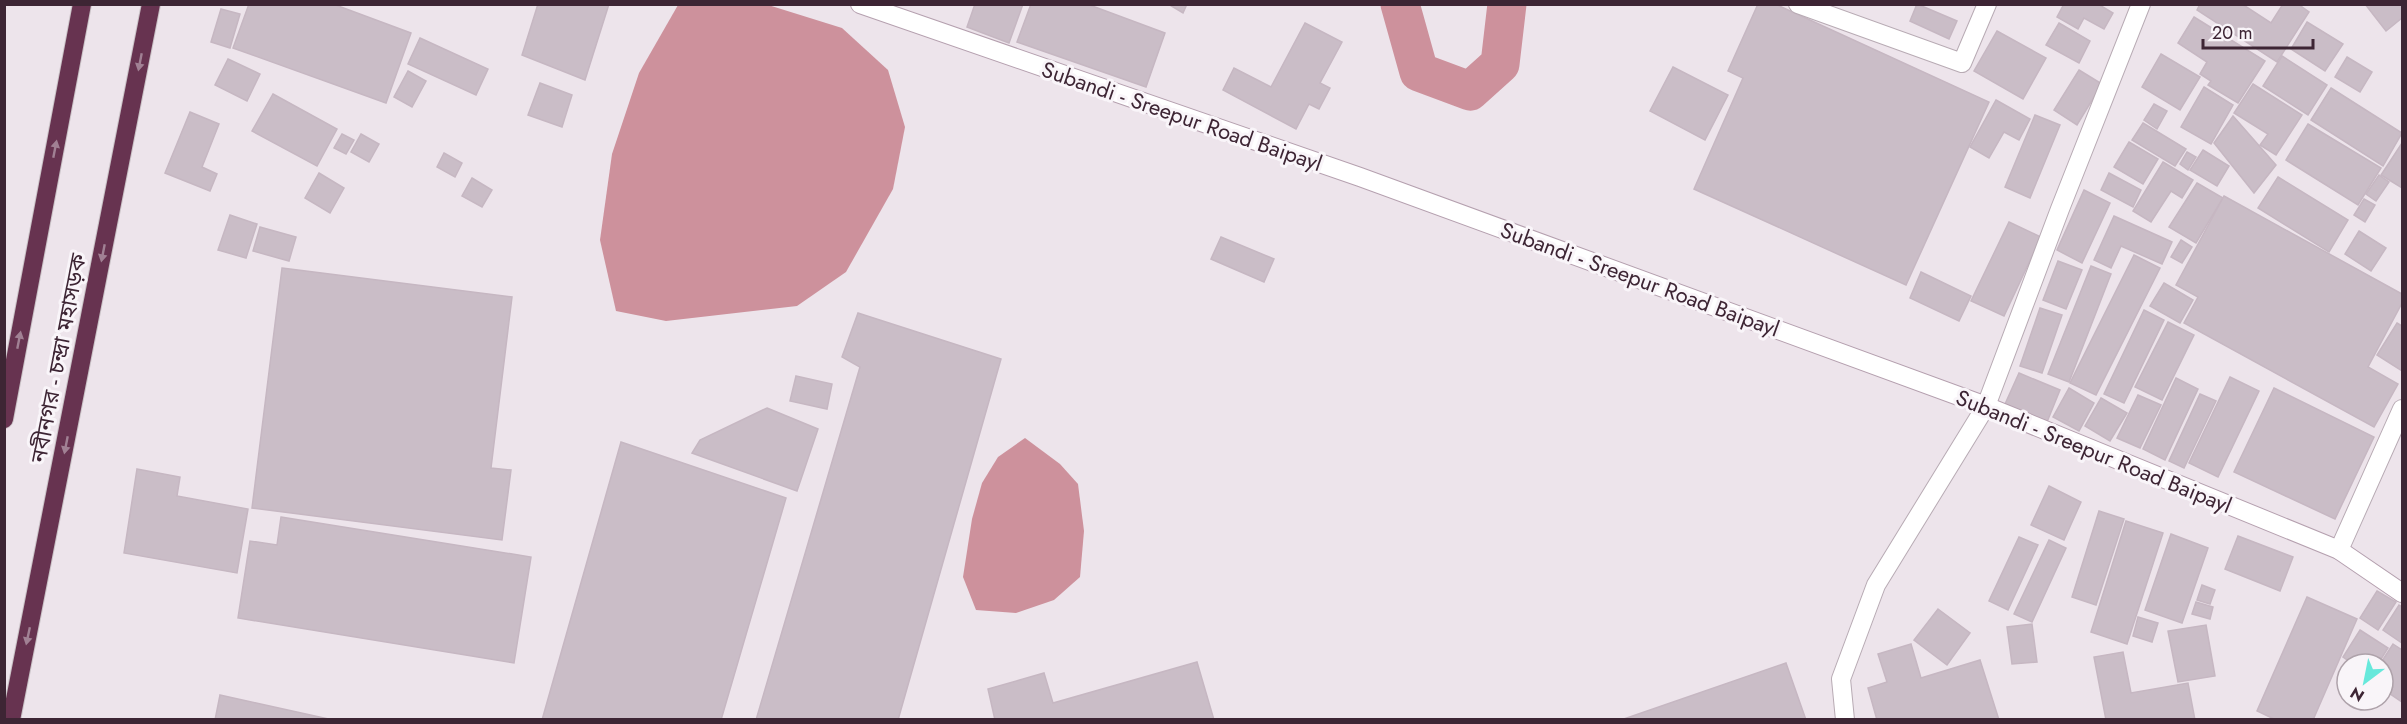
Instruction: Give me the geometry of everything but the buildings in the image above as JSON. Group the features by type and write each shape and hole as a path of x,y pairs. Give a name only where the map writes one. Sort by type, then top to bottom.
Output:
{"highway":[{"name":"নবীনগর - চন্দ্রা মহাসড়ক","path":"4,418 82,4"},
{"name":"নবীনগর - চন্দ্রা মহাসড়ক","path":"11,720 151,4"}],"street":[{"name":"Subandi - Sreepur Road Baipayl","path":"860,4 1360,177 1986,406 2339,550 2403,593"},
{"path":"1798,4 1962,63 1987,4"},
{"path":"1845,720 1841,679 1876,585 1986,406 2060,209 2141,4"},
{"path":"2339,550 2403,409"}],"shaded area":[{"path":"765,4 842,28 888,70 905,127 893,189 846,272 797,306 666,321 616,311 600,240 612,154 639,73 678,5"},
{"path":"1025,438 1060,464 1078,484 1084,531 1080,577 1054,600 1016,613 976,610 963,577 972,519 982,483 998,457"}],"waterway":[{"path":"1400,4 1419,72 1470,91 1500,64 1507,4"}]}
